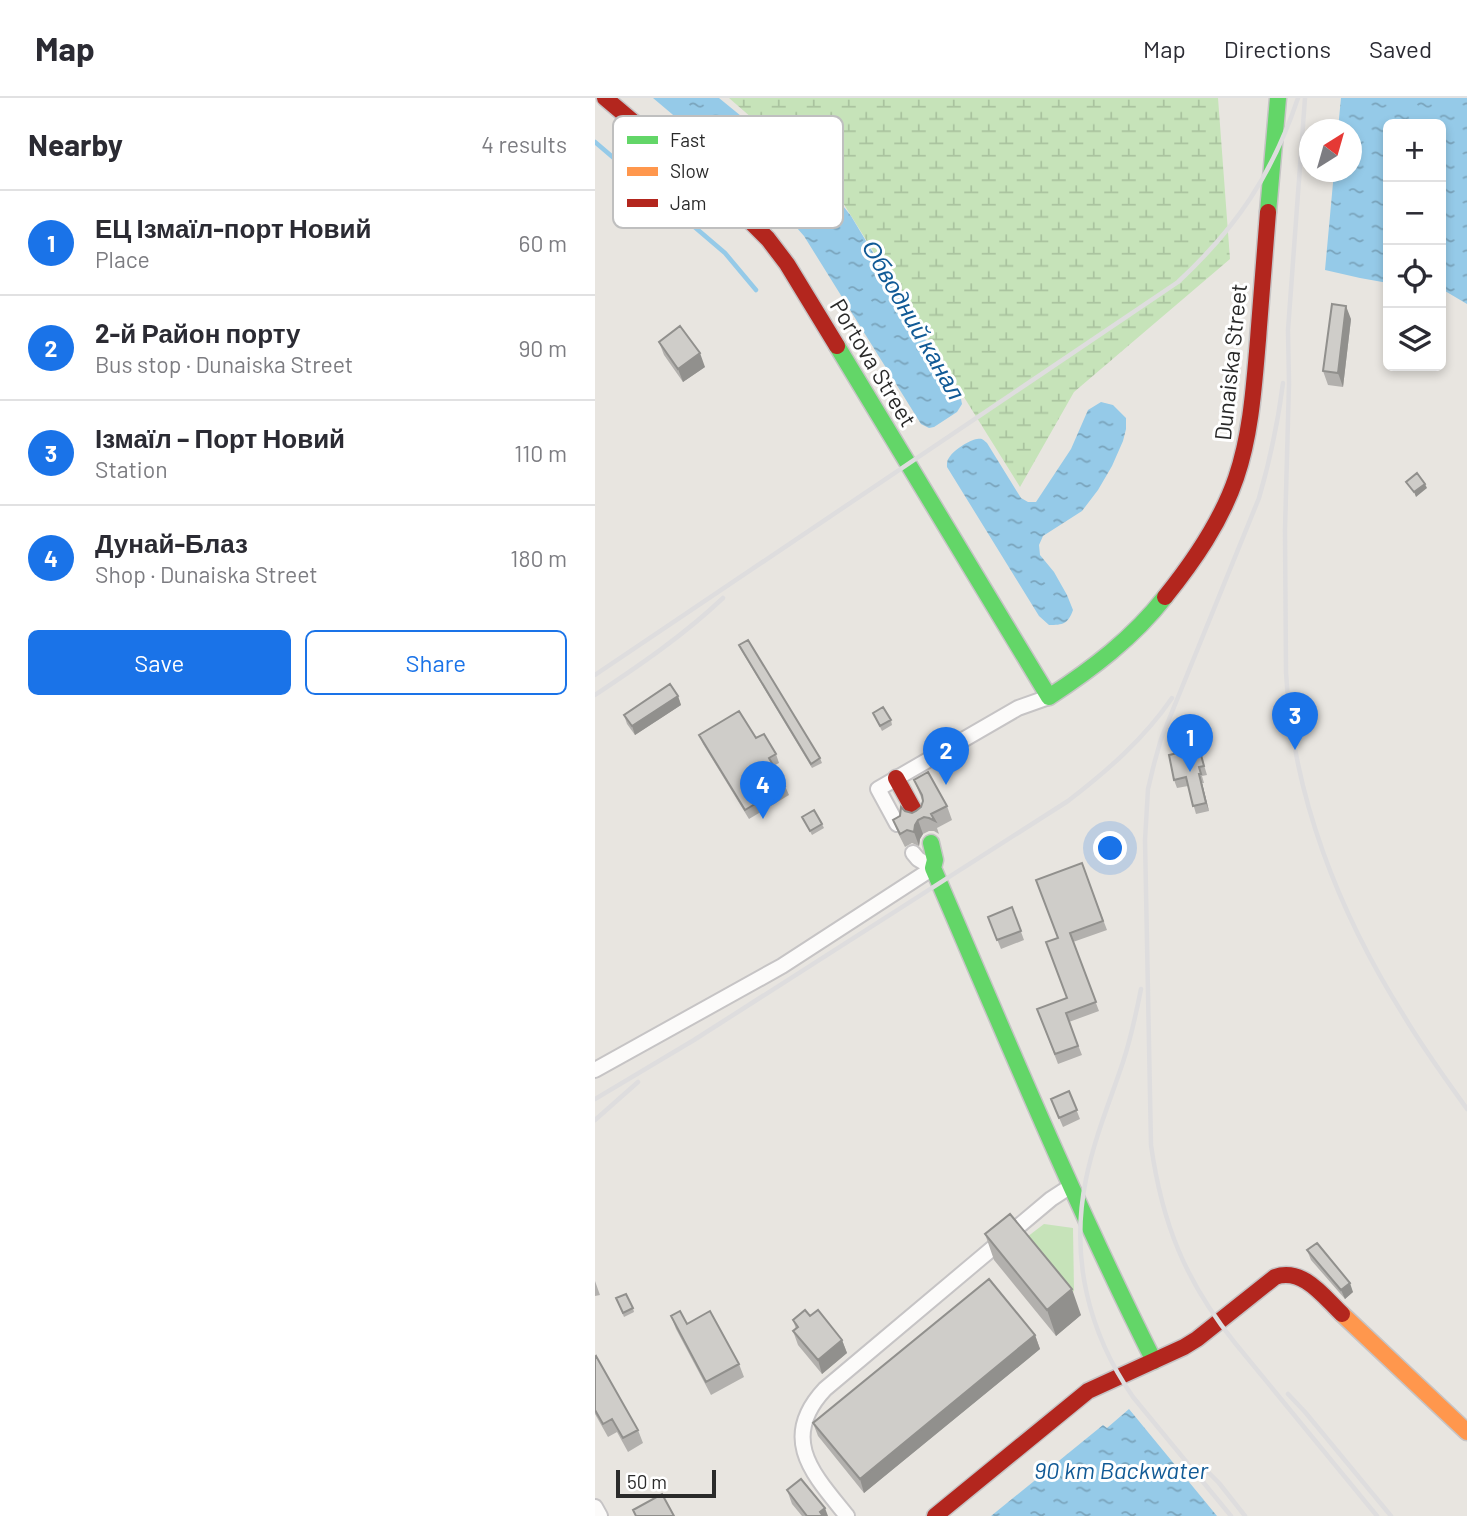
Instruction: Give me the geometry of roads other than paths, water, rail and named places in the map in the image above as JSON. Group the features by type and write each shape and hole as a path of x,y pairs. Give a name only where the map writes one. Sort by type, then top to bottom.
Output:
{"street":[{"name":"Portova Street","path":"605,98 626,116"},
{"name":"Dunaiska Street","path":"897,824 878,789 1018,708 1049,697 1069,686 1097,665 1162,601 1199,554 1213,531 1235,481 1246,442 1252,402 1278,98"},
{"name":"Portova Street","path":"757,228 787,264 1049,697"},
{"path":"896,778 916,814"},
{"path":"931,843 935,860 933,868 1104,1261 1154,1361"},
{"path":"913,853 933,868"},
{"path":"595,1070 782,966 933,868"},
{"path":"847,1516 815,1475 805,1455 803,1432 816,1398 1051,1199 1071,1186"},
{"path":"935,1516 1088,1391 1184,1347 1276,1276 1291,1273 1313,1286 1467,1432"},
{"path":"595,1507 600,1516"}],"water":[{"path":"653,98 719,98 741,116 674,116"},
{"path":"1341,98 1467,98 1467,304 1446,292 1446,119 1383,119 1383,282 1325,270 1333,182 1362,182 1362,119 1339,119"},
{"name":"Обводний канал","path":"843,206 961,399 962,404 957,412 934,427 921,424 797,228 843,228"},
{"path":"1101,402 1113,405 1126,418 1126,429 1112,466 1098,490 1082,511 1043,536 1039,545 1040,555 1054,572 1073,610 1064,623 1049,625 1039,616 947,467 947,461 966,443 983,440 1021,498 1036,502 1071,449 1088,410"},
{"name":"90 km Backwater","path":"1129,1409 1217,1516 991,1516 1103,1425 1107,1428"}],"waterway":[{"path":"595,142 613,157"},
{"path":"696,228 725,253 756,290"}],"railway":[{"path":"595,675 1178,282 1218,241 1250,198 1277,152 1298,98"},
{"path":"1305,98 1288,330 1285,530 1286,672 1290,718 1309,808 1323,852 1359,936 1419,1040 1467,1109"},
{"path":"1283,383 1259,498 1161,739 1148,789 1145,840 1151,1145 1169,1226 1202,1297 1235,1343 1377,1516"},
{"path":"595,695 677,637 723,598"},
{"path":"595,1099 694,1040 1068,801 1124,754 1172,698"},
{"path":"1141,989 1123,1062 1089,1164 1082,1208 1082,1265 1094,1320 1117,1372 1133,1397 1231,1516"},
{"path":"595,1120 638,1082"},
{"path":"1288,1394 1391,1516"},
{"path":"1203,1467 1245,1516"}],"place":[{"name":"Ізмаїл – Порт Новий","path":"1295,750"},
{"name":"ЕЦ Ізмаїл-порт Новий","path":"1190,772"},
{"name":"2-й Район порту","path":"946,785"},
{"name":"Дунай-Блаз","path":"763,819"}]}
